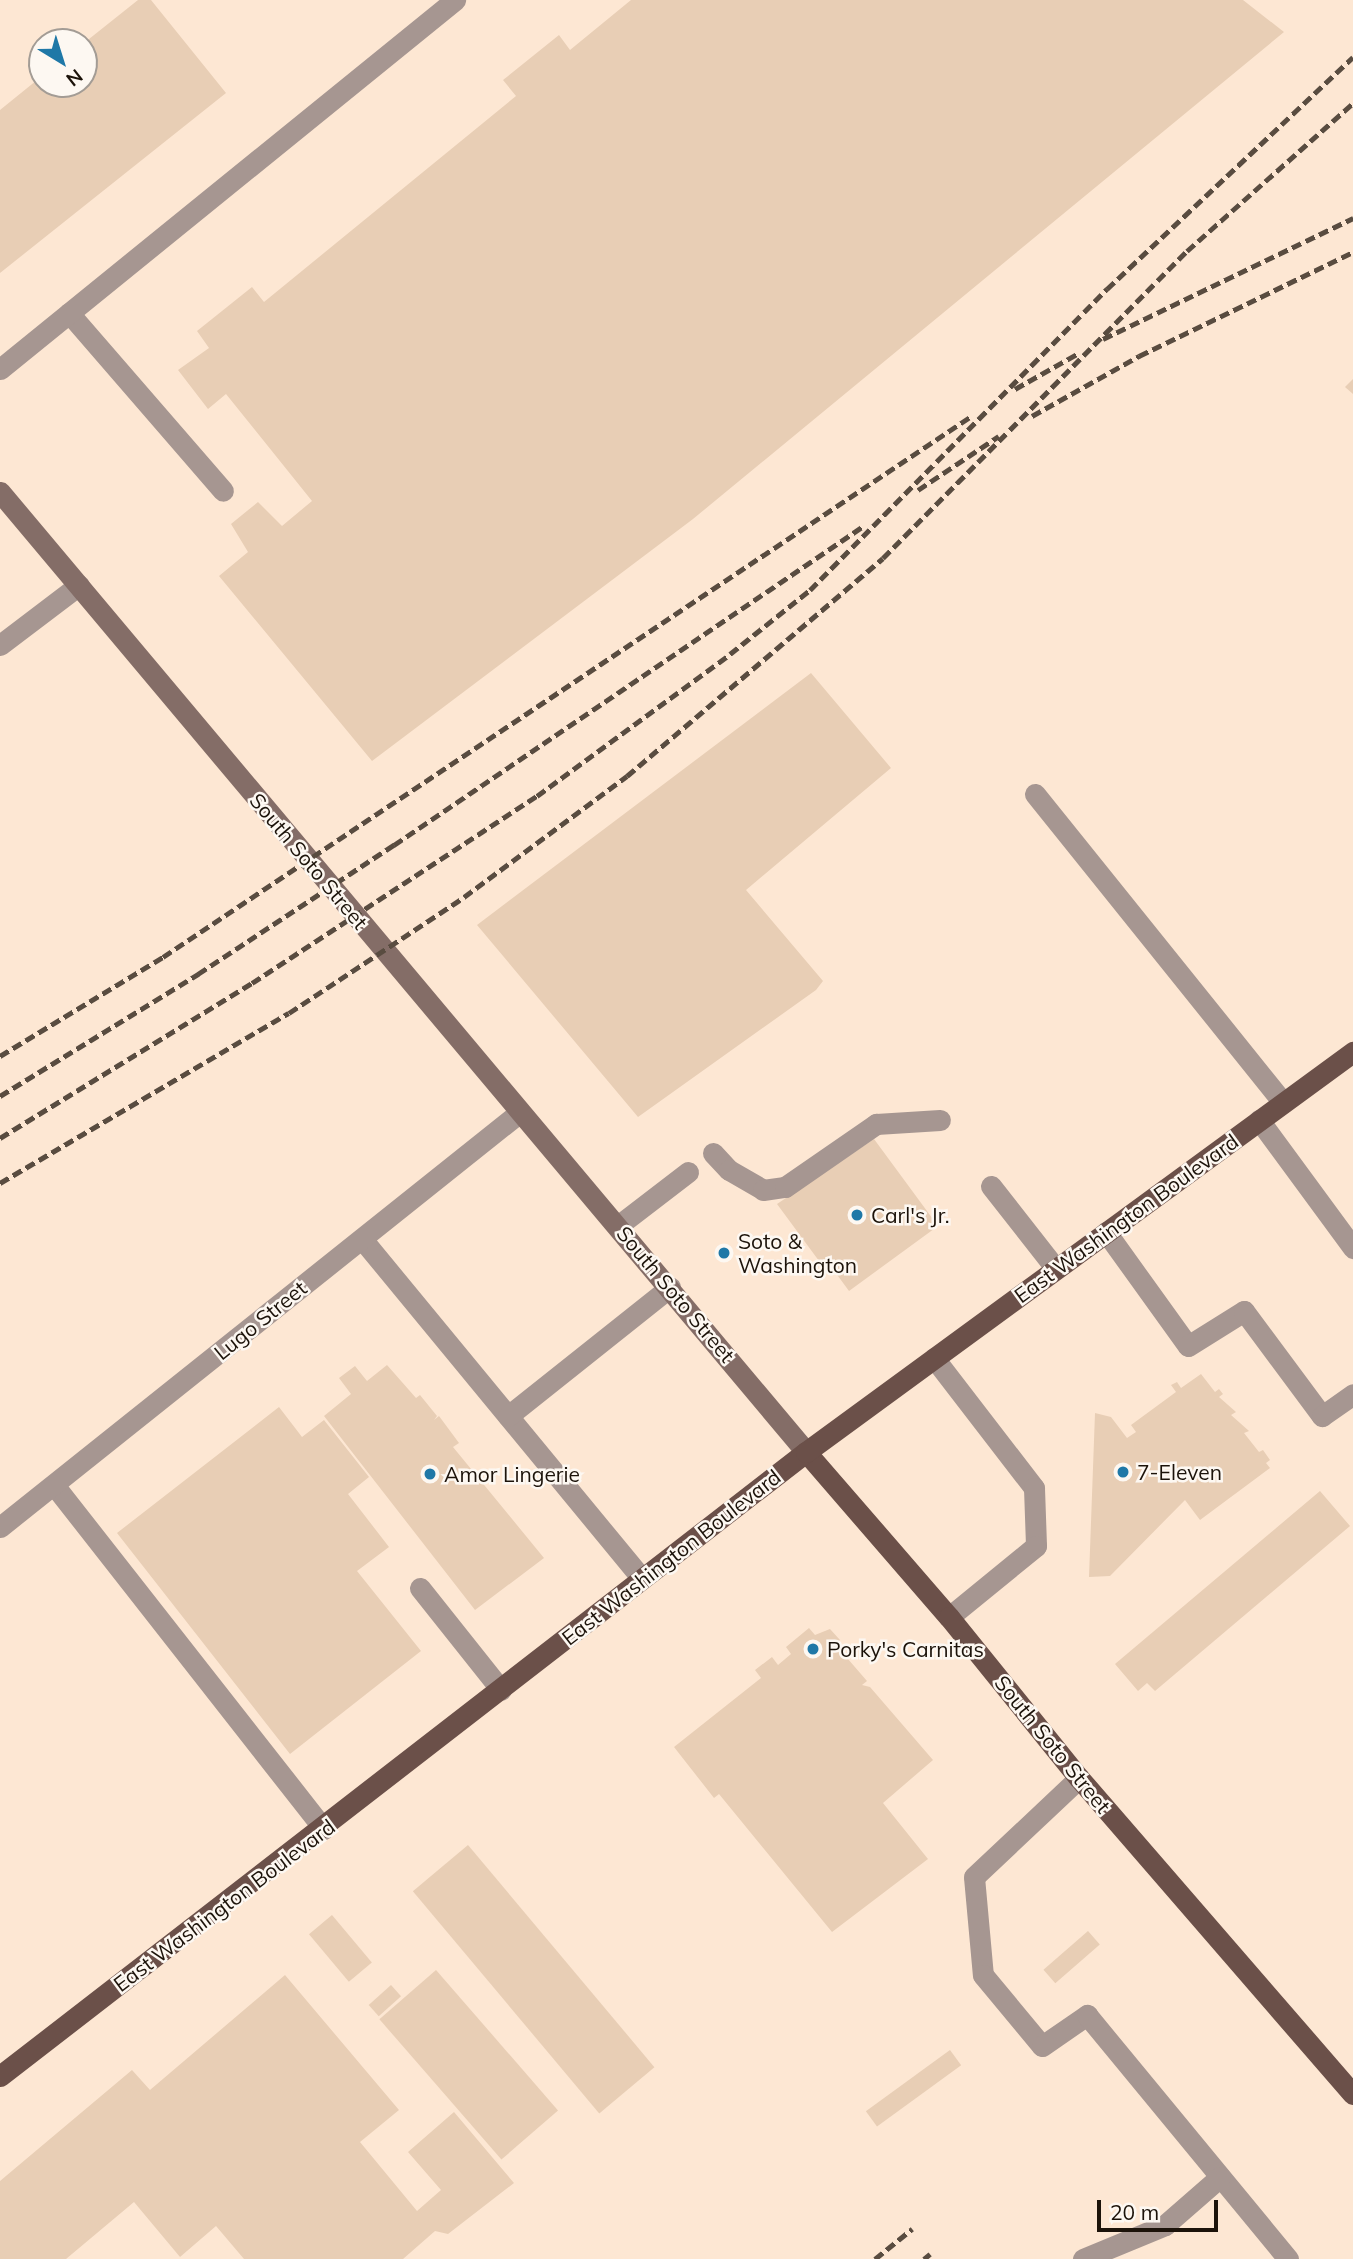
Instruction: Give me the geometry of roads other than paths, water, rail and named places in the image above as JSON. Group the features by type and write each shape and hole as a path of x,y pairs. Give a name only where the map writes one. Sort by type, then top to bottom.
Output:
{"main road":[{"name":"South Soto Street","path":"0,492 520,1112 619,1225 806,1452 949,1616 1079,1778 1353,2094"},
{"name":"East Washington Boulevard","path":"0,2076 324,1829 641,1578 806,1452 1353,1052"}],"street":[{"path":"0,369 455,0"},
{"path":"69,313 223,491"},
{"path":"0,645 79,585"},
{"path":"1035,794 1283,1103"},
{"name":"Lugo Street","path":"0,1527 520,1112"},
{"path":"713,1153 729,1170 763,1190 785,1187 876,1124 940,1120"},
{"path":"1259,1120 1353,1248"},
{"path":"619,1225 688,1172"},
{"path":"990,1186 1056,1269"},
{"path":"1106,1232 1188,1346 1244,1311 1322,1416 1353,1394"},
{"path":"362,1239 641,1578"},
{"path":"508,1416 670,1287"},
{"path":"934,1358 1034,1489 1036,1546 949,1616"},
{"path":"54,1485 324,1829"},
{"path":"420,1588 501,1690"},
{"path":"1079,1778 974,1877 983,1975 1042,2046 1087,2015 1288,2259"},
{"path":"1083,2259 1165,2225 1220,2177"}],"railway":[{"path":"0,1138 252,983 537,796 730,654 810,590 1107,289 1353,57"},
{"path":"0,1183 289,1013 464,897 627,776 883,558 1187,251 1353,103"},
{"path":"1103,339 1353,218"},
{"path":"1032,416 1139,356 1353,252"},
{"path":"1015,389 1079,353"},
{"path":"0,1056 163,957 970,417"},
{"path":"918,490 999,436"},
{"path":"0,1096 198,974 394,845 862,527"},
{"path":"875,2259 912,2229"},
{"path":"924,2259 930,2254"}],"place":[{"name":"Carl's Jr.","path":"857,1215"},
{"name":"Soto & Washington","path":"724,1253"},
{"name":"7-Eleven","path":"1123,1472"},
{"name":"Amor Lingerie","path":"430,1474"},
{"name":"Porky's Carnitas","path":"813,1649"}]}
